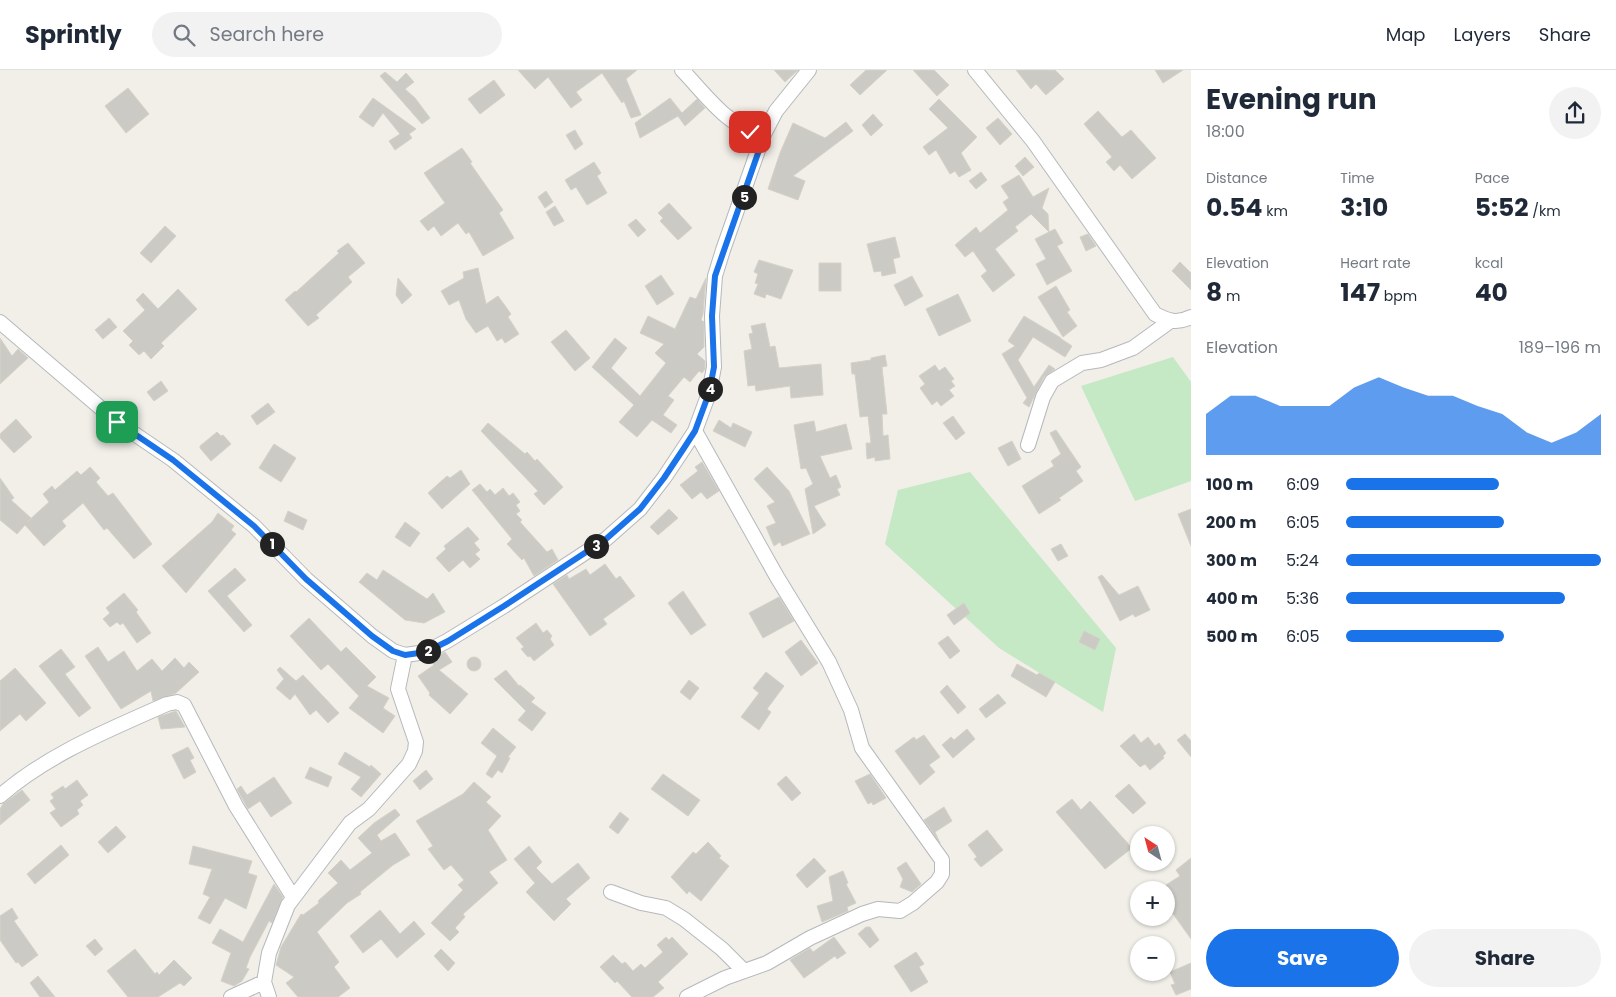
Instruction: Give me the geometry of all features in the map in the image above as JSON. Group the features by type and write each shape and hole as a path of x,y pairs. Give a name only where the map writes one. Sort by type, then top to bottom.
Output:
{"street":[{"path":"682,70 714,106 731,121 750,132 764,136"},
{"path":"0,322 117,422 173,460 254,526 306,579 372,636 393,651 405,655 426,652 448,641 606,539 640,509 664,478 695,431 709,393 714,367 712,316 715,276 764,136 776,111 809,70"},
{"path":"975,70 1033,141 1155,314 1169,322"},
{"path":"1028,445 1043,397 1052,381 1082,363 1101,360 1133,348 1169,322 1183,321 1191,317"},
{"path":"687,997 696,991 767,963 810,938 862,914 878,909 900,911 913,903 937,882 942,874 942,860 862,748 851,710 829,662 777,577 695,431"},
{"path":"269,997 264,982 269,952 288,905 350,823 369,809 396,781 409,764 415,751 416,742 398,689 405,655"},
{"path":"0,796 20,779 66,751 167,704 177,702 184,705 210,759 236,806 293,897"},
{"path":"611,892 641,903 666,908 722,949 744,971"},
{"path":"231,997 264,982"}],"green space":[{"path":"1173,357 1191,382 1191,481 1135,501 1081,386"},
{"path":"970,472 1116,648 1103,712 999,648 885,544 898,490"}],"building":[{"path":"518,70 637,70 626,79 641,115 631,118 624,101 622,103 602,73 576,92 582,100 571,108 548,77 535,89"},
{"path":"774,70 798,70 785,82"},
{"path":"866,70 887,70 860,95 850,85"},
{"path":"913,70 934,70 949,85 937,96"},
{"path":"1016,70 1055,70 1064,79 1046,95 1036,84 1031,89"},
{"path":"1155,70 1183,70 1163,83"},
{"path":"385,72 397,82 406,73 414,82 405,89 415,98 430,118 422,124 380,76"},
{"path":"494,80 505,95 480,114 468,99"},
{"path":"128,88 149,114 126,133 105,106"},
{"path":"373,98 416,129 409,134 412,138 395,150 389,141 400,134 383,113 373,127 359,117"},
{"path":"670,98 682,113 697,99 705,108 685,126 678,116 640,138 635,123"},
{"path":"939,99 977,137 961,153 971,170 959,177 955,171 950,174 936,150 929,155 923,147 948,128 929,109"},
{"path":"1098,111 1122,137 1131,130 1156,158 1132,179 1120,165 1114,171 1106,162 1112,157 1084,124"},
{"path":"873,114 883,125 871,136 862,125"},
{"path":"998,118 1012,134 1000,145 986,128"},
{"path":"846,122 853,131 793,176 805,181 798,200 768,189 780,153 793,123 825,138"},
{"path":"575,130 583,144 575,150 566,135"},
{"path":"462,148 472,162 470,163 503,210 499,213 514,238 483,256 469,232 466,234 458,223 441,236 434,226 428,231 420,221 445,203 424,173"},
{"path":"1025,157 1034,167 1023,176 1015,166"},
{"path":"594,162 601,173 597,176 607,193 587,205 576,187 571,190 565,180"},
{"path":"981,172 987,180 976,189 969,181"},
{"path":"1019,175 1033,197 1049,188 1042,208 1048,214 1049,232 1031,214 1015,227 1018,231 995,249 1015,275 993,292 981,276 987,271 973,251 965,257 955,245 976,227 980,233 1008,210 1003,202 1009,198 1001,186"},
{"path":"546,191 553,202 545,208 538,197"},
{"path":"669,203 692,228 678,240 660,221 663,218 658,213"},
{"path":"555,206 564,221 554,226 546,212"},
{"path":"636,219 646,230 638,237 628,225"},
{"path":"165,226 176,236 151,263 140,253"},
{"path":"1055,229 1063,243 1057,246 1072,271 1047,285 1036,264 1046,259 1035,239"},
{"path":"1088,234 1096,246 1086,251 1080,237"},
{"path":"895,237 900,257 893,259 896,273 882,276 881,271 874,272 867,244"},
{"path":"348,243 365,263 348,277 352,282 316,315 319,318 308,326 285,300"},
{"path":"759,260 793,270 781,299 766,294 765,298 754,294 758,284 755,283 758,274 754,272"},
{"path":"1180,262 1191,273 1191,290 1172,271"},
{"path":"819,263 841,263 841,291 819,291"},
{"path":"478,268 486,304 498,296 511,314 508,317 519,334 505,343 502,338 497,341 488,326 476,333 466,319 459,300 449,305 441,291 464,278 463,272"},
{"path":"661,275 674,294 657,305 645,286"},
{"path":"912,276 923,296 905,306 894,285"},
{"path":"398,278 412,295 402,304 396,295"},
{"path":"706,278 701,320 704,322 704,347 697,354 705,361 705,369 702,373 699,371 690,382 684,377 668,396 674,400 663,415 677,425 671,433 652,420 637,437 619,422 634,405 592,367 615,338 627,348 611,368 640,396 666,363 655,353 664,344 640,333 648,316 675,329 690,297 696,299"},
{"path":"1056,286 1070,310 1067,312 1077,326 1063,337 1038,297"},
{"path":"178,289 197,309 161,343 164,346 151,359 144,351 139,355 129,345 133,341 123,331 145,310 136,300 143,293 158,309"},
{"path":"958,294 971,321 939,336 926,309"},
{"path":"1024,316 1072,346 1065,357 1033,337 1018,360 1034,387 1049,365 1055,369 1044,377 1029,407 1023,403 1027,398 1002,354 1015,346 1008,341"},
{"path":"109,318 117,327 103,339 95,330"},
{"path":"765,323 770,347 775,346 779,368 821,364 823,395 791,398 790,386 756,391 755,385 748,386 744,351 752,349 749,334 753,333 751,326"},
{"path":"566,330 590,358 575,371 551,342"},
{"path":"0,338 12,356 18,349 28,358 0,384"},
{"path":"885,355 887,366 882,367 887,414 882,414 883,436 888,435 890,459 875,461 875,457 867,459 866,443 871,443 868,416 860,417 855,374 852,374 851,363 871,360 871,358"},
{"path":"935,365 939,371 945,367 954,379 951,381 955,386 949,390 954,396 941,406 937,401 932,405 920,388 925,384 919,376"},
{"path":"161,381 168,391 154,401 147,392"},
{"path":"268,403 275,412 257,425 251,416"},
{"path":"953,416 965,433 956,440 943,423"},
{"path":"16,419 32,437 14,453 0,438 0,434"},
{"path":"719,420 731,428 733,423 752,432 745,447 713,431"},
{"path":"814,421 816,432 846,424 852,449 820,456 830,478 836,475 841,487 837,489 840,495 814,506 826,525 813,534 805,489 813,484 806,468 801,469 794,425"},
{"path":"488,423 525,454 527,452 535,461 537,459 563,487 544,505 534,494 538,491 481,431"},
{"path":"1056,430 1081,467 1076,471 1083,481 1059,498 1061,500 1039,514 1022,486 1054,466 1051,461 1061,454 1050,433"},
{"path":"217,432 221,436 223,435 231,444 211,461 200,446"},
{"path":"1012,441 1021,459 1008,466 998,448"},
{"path":"274,444 296,458 281,482 259,468"},
{"path":"702,462 719,491 707,499 701,492 692,499 680,485 698,471 695,467"},
{"path":"90,467 100,478 96,482 108,496 113,493 152,544 134,559 107,528 104,530 83,503 62,521 66,526 44,546 25,525 17,534 0,520 0,478 14,498 11,500 31,518 27,522 49,502 43,494 52,486 55,490 77,471 81,475"},
{"path":"767,467 789,491 810,534 782,546 780,542 774,546 766,527 776,523 767,506 775,502 754,479"},
{"path":"461,470 470,484 442,509 428,493 447,476 450,478"},
{"path":"480,484 487,492 490,489 495,495 503,488 509,496 513,493 520,502 516,505 520,511 516,514 522,520 520,522 547,552 552,549 558,560 534,576 524,558 522,560 507,544 512,539 472,490"},
{"path":"669,509 678,518 658,535 650,527"},
{"path":"1191,509 1191,546 1178,514"},
{"path":"288,511 307,520 303,530 284,521"},
{"path":"218,513 234,526 231,530 236,534 186,593 162,566 212,522"},
{"path":"405,522 420,533 410,547 395,537"},
{"path":"468,527 479,539 474,543 480,550 475,554 480,559 470,568 463,560 449,572 436,558 446,549 444,546"},
{"path":"1061,544 1068,556 1058,561 1051,549"},
{"path":"605,564 616,579 620,576 635,596 603,619 607,624 590,636 553,584 567,575 569,579 586,569 590,575"},
{"path":"235,568 246,580 227,596 252,625 244,632 208,591"},
{"path":"383,570 427,599 433,593 445,612 424,623 405,620 359,582 367,573 377,580"},
{"path":"1102,575 1119,595 1138,586 1150,610 1135,617 1133,614 1120,621 1098,577"},
{"path":"683,591 706,625 691,635 668,603"},
{"path":"124,593 138,610 136,612 151,633 137,643 123,623 120,625 117,622 110,627 103,619 110,613 106,608"},
{"path":"779,597 794,621 763,638 749,613"},
{"path":"964,603 970,613 954,625 947,615"},
{"path":"309,618 341,652 346,647 376,677 367,686 389,698 383,708 395,716 383,733 349,708 359,696 328,664 321,670 290,636"},
{"path":"536,623 543,633 547,630 552,636 550,639 554,645 534,661 521,649 524,647 516,638"},
{"path":"1084,631 1100,639 1095,650 1079,642"},
{"path":"948,636 960,651 950,659 938,643"},
{"path":"801,640 818,663 801,676 785,652"},
{"path":"98,647 108,662 124,651 137,671 152,659 162,671 175,658 184,668 189,662 199,672 176,693 153,701 151,691 121,709 85,656"},
{"path":"61,649 75,667 65,674 91,708 79,717 39,666"},
{"path":"445,652 452,662 439,670 468,694 450,714 429,695 430,693 418,676 434,665 430,660"},
{"path":"474,657 479,659 481,664 479,669 474,671 469,669 467,664 469,659"},
{"path":"1017,664 1055,682 1046,697 1011,676"},
{"path":"280,667 296,681 303,675 339,713 328,723 316,710 310,715 295,694 290,700 276,688 284,679 277,670"},
{"path":"15,668 46,703 26,721 20,714 0,731 0,681"},
{"path":"506,670 519,686 535,698 531,702 546,713 532,731 518,720 526,711 494,679"},
{"path":"766,672 784,686 767,709 771,712 759,730 741,717 759,693 753,688"},
{"path":"689,680 699,688 690,700 680,692"},
{"path":"947,685 966,707 958,714 940,692"},
{"path":"998,694 1006,703 986,718 979,709"},
{"path":"176,711 185,727 161,729 158,717"},
{"path":"493,728 516,747 508,757 510,758 502,773 498,770 492,778 486,774 497,756 481,743"},
{"path":"967,729 975,739 953,758 942,745 951,737 954,740"},
{"path":"1134,734 1141,743 1148,737 1155,746 1159,743 1166,753 1163,756 1164,758 1150,770 1145,764 1140,767 1120,746"},
{"path":"1185,734 1191,741 1191,757 1177,740"},
{"path":"924,735 940,757 929,765 935,772 920,785 895,751 914,737 916,740"},
{"path":"188,747 194,758 190,760 196,772 184,779 172,755"},
{"path":"345,752 370,767 371,765 381,774 361,797 351,789 361,777 338,764"},
{"path":"310,767 332,777 328,787 305,778"},
{"path":"426,770 433,779 420,790 413,781"},
{"path":"663,774 700,800 688,816 651,789"},
{"path":"870,774 886,798 873,805 872,802 868,804 855,781"},
{"path":"786,776 801,793 792,801 777,784"},
{"path":"274,777 292,803 271,817 260,801 248,809 237,789 241,786 247,795"},
{"path":"77,780 88,795 80,801 83,805 77,810 79,814 61,827 50,813 56,809 50,801 54,798 51,794 63,786 65,789"},
{"path":"474,782 491,797 486,802 501,816 488,830 507,860 489,872 498,883 463,914 465,917 455,928 459,932 450,941 431,923 463,890 458,885 464,880 451,865 444,870 428,849 433,846 416,821 463,794"},
{"path":"1129,784 1146,803 1133,814 1115,796"},
{"path":"22,790 30,800 0,825 0,809 3,804"},
{"path":"1072,799 1081,810 1090,801 1130,846 1130,850 1105,869 1056,812"},
{"path":"944,807 952,821 935,832 940,843 924,820"},
{"path":"395,809 400,815 377,835 381,841 395,833 410,855 393,865 360,892 361,894 347,903 317,932 339,962 334,967 350,988 338,997 298,997 286,983 294,977 276,965 281,947 301,914 303,915 319,903 318,901 338,883 328,873 341,860 350,870 372,853 358,838 374,823"},
{"path":"620,812 629,819 618,834 609,827"},
{"path":"116,826 126,837 108,853 98,842"},
{"path":"987,830 1003,850 981,867 974,859 977,857 968,845"},
{"path":"708,842 721,856 719,858 729,866 701,901 689,891 687,894 671,877 693,852 696,854"},
{"path":"61,845 69,855 35,884 27,874"},
{"path":"193,846 252,861 248,873 257,876 246,909 225,898 210,924 198,918 210,897 203,894 212,869 189,864"},
{"path":"529,846 542,862 536,868 552,884 578,863 590,878 566,899 571,904 554,921 526,892 535,883 514,859"},
{"path":"814,858 826,871 807,888 796,875"},
{"path":"1191,858 1191,939 1175,917 1175,881 1172,881 1180,876 1176,870"},
{"path":"906,862 921,884 912,892 900,887 903,879 897,868"},
{"path":"843,871 848,883 846,884 856,903 847,907 848,911 822,922 817,906 833,901 829,877"},
{"path":"274,884 283,897 272,923 269,921 250,957 246,968 249,969 242,981 234,986 221,981 231,953 212,943 220,929 243,942"},
{"path":"12,908 18,918 14,921 38,955 22,967 18,962 16,963 0,940 0,916"},
{"path":"380,910 400,934 414,921 425,934 397,958 381,939 363,953 350,936"},
{"path":"866,927 870,927 879,940 870,948 858,934"},
{"path":"666,937 669,940 672,937 688,954 658,982 664,988 653,997 632,997 600,967 613,955 622,964 625,962 633,971 641,964 645,968 663,952 657,945"},
{"path":"834,937 846,953 837,959 835,956 804,978 790,960 810,948 813,952"},
{"path":"95,939 103,949 95,956 86,946"},
{"path":"135,949 155,974 157,972 159,975 174,960 192,978 184,986 180,983 158,997 128,997 107,971"},
{"path":"441,949 455,963 448,971 434,956"},
{"path":"916,952 924,964 919,967 928,982 911,992 894,966"},
{"path":"1191,963 1191,989 1176,995 1171,985 1175,984 1175,970"},
{"path":"38,976 55,997 40,997 30,983"}],"route":[{"path":"117,422 173,460 254,526 306,579 372,636 393,651 405,655 426,652 448,641 504,606 606,539 640,509 664,478 695,431 709,393 714,367 712,316 715,276 764,136 750,132"}]}
